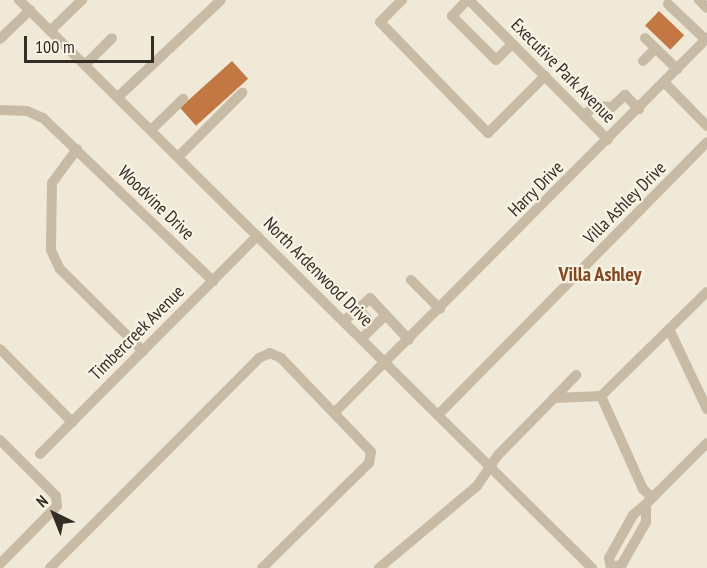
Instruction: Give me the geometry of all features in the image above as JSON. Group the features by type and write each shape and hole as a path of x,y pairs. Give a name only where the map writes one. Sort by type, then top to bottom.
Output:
{"street":[{"name":"North Ardenwood Drive","path":"19,0 592,568"},
{"path":"51,31 82,0"},
{"path":"118,97 221,0"},
{"path":"402,0 380,22 488,134 545,76"},
{"path":"468,0 452,16 496,60 512,44"},
{"name":"Executive Park Avenue","path":"468,0 608,140"},
{"path":"699,0 707,8"},
{"path":"668,4 706,42"},
{"path":"0,39 30,10"},
{"path":"85,65 112,38"},
{"path":"645,38 677,69"},
{"name":"Harry Drive","path":"335,412 706,42"},
{"path":"643,61 656,48"},
{"path":"664,82 707,126"},
{"path":"178,157 243,93"},
{"path":"612,107 625,95 639,109"},
{"path":"151,130 183,99"},
{"path":"584,116 594,106 612,107 626,122"},
{"name":"Woodvine Drive","path":"0,110 27,111 43,118 213,281"},
{"name":"Villa Ashley Drive","path":"438,415 707,142"},
{"path":"77,149 52,183 51,250 60,269 143,351"},
{"name":"Timbercreek Avenue","path":"40,454 257,236"},
{"path":"411,280 440,309"},
{"path":"554,398 601,396 707,292"},
{"path":"344,321 361,309 370,298 377,322 409,340"},
{"path":"362,338 377,322"},
{"path":"669,329 707,409"},
{"path":"0,349 72,422"},
{"path":"50,568 264,356 270,353 281,358 365,442 371,452 369,463 262,568"},
{"path":"379,568 477,486 490,467 576,375"},
{"path":"601,396 649,501 646,522 622,564 612,568"},
{"path":"0,440 56,496 57,506 0,564"},
{"path":"649,501 707,443"}],"building":[{"path":"659,11 684,35 670,50 645,25"},
{"path":"232,61 248,79 196,126 180,108"}],"tunnel":[{"path":"361,312 373,325"}],"district":[{"name":"Villa Ashley","path":"600,274"}]}
